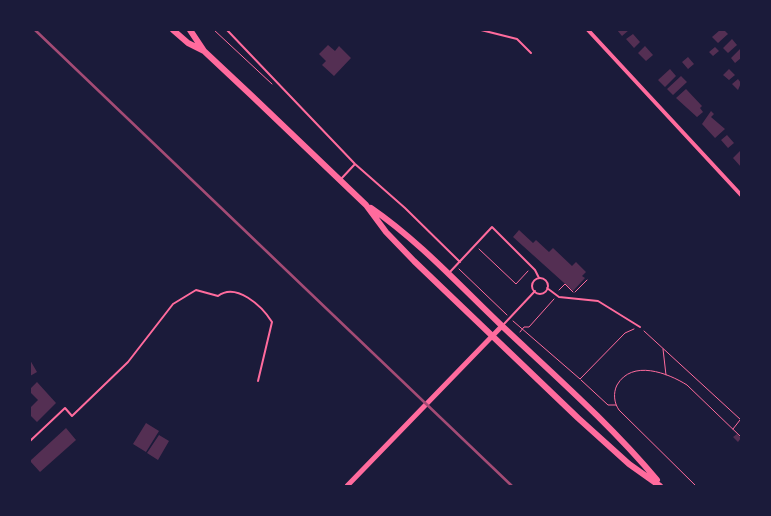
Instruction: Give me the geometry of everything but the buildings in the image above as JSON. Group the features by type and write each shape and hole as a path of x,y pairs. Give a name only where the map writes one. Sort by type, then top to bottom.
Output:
{"highway":[{"path":"173,30 188,44 204,51"},
{"path":"190,30 204,51 366,205 386,232 492,336 629,464 661,486"},
{"path":"366,205 394,224 448,274 636,456 661,486"}],"street":[{"path":"588,30 741,195"},
{"path":"347,486 502,326"}],"lane":[{"path":"227,30 355,164 405,208 460,262"},
{"path":"481,30 516,39 531,52"},
{"path":"340,180 355,164"},
{"path":"448,274 492,227 535,270 539,278 545,280 547,288 559,296 598,301 640,327"},
{"path":"535,291 533,285 539,278"},
{"path":"535,291 542,293 547,288"},
{"path":"30,441 65,408 72,416 128,362 173,304 196,290 218,296 224,291 233,290 268,315 272,322 258,381"},
{"path":"502,326 535,291"}],"path":[{"path":"214,30 270,84"},
{"path":"479,249 516,284 530,271"},
{"path":"455,266 522,329 608,405 616,406"},
{"path":"559,291 565,284 574,292 587,280"},
{"path":"515,329 519,333 522,329 529,327 554,297"},
{"path":"580,379 625,333 640,327 741,420 733,429"},
{"path":"663,348 666,375"},
{"path":"696,486 624,417 616,406 616,387 628,373 639,370 666,375 688,385 741,437"}],"railway":[{"path":"35,30 512,486"}]}
